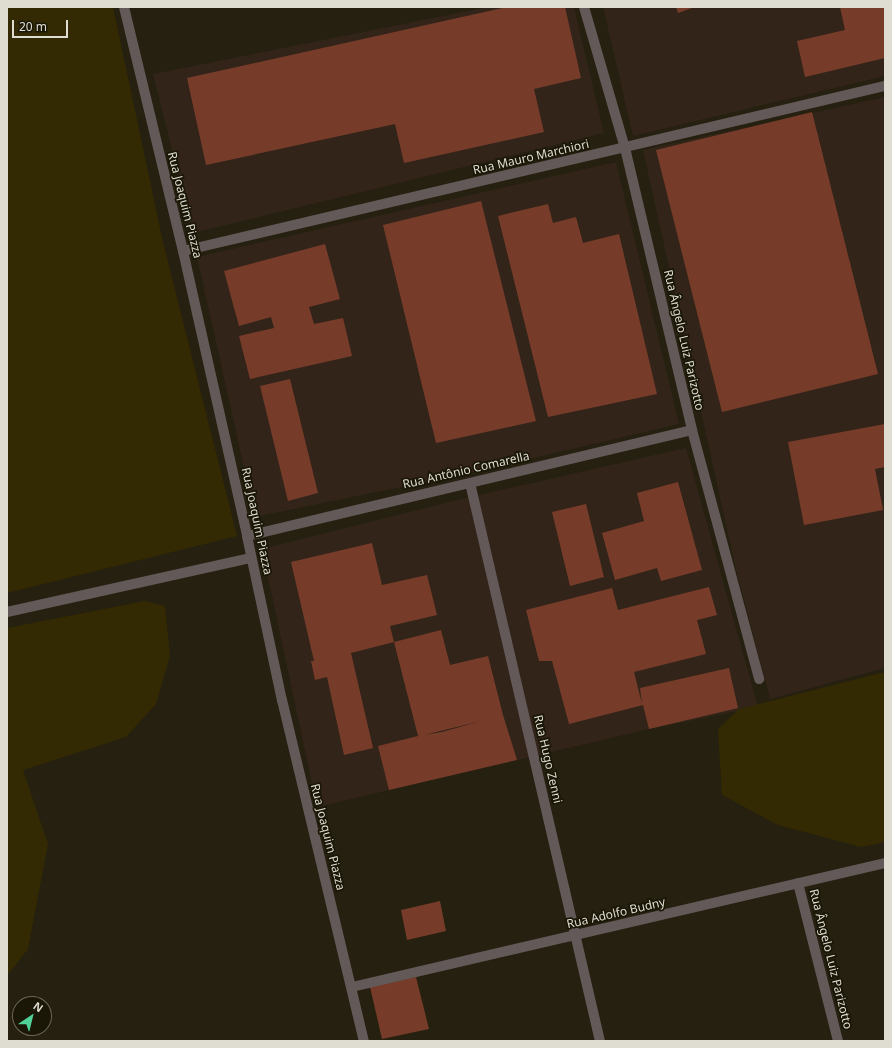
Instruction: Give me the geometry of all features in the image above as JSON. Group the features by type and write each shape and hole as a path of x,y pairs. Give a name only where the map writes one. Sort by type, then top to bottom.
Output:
{"street":[{"name":"Rua Joaquim Piazza","path":"124,7 183,251 247,536 285,716 364,1041"},
{"name":"Rua Ângelo Luiz Parizotto","path":"584,7 625,148 692,430 759,678"},
{"name":"Rua Mauro Marchiori","path":"183,251 885,86"},
{"name":"Rua Antônio Comarella","path":"247,536 692,430"},
{"name":"Rua Hugo Zenni","path":"470,483 600,1041"},
{"path":"7,612 251,558"},
{"name":"Rua Adolfo Budny","path":"352,987 885,863"},
{"name":"Rua Ângelo Luiz Parizotto","path":"798,883 838,1041"}],"shaded area":[{"path":"7,7 113,7 163,242 237,536 7,593"},
{"path":"488,7 574,7 604,133 193,233 153,74"},
{"path":"603,7 885,7 885,76 633,136"},
{"path":"885,97 885,668 770,699 736,569 643,150"},
{"path":"616,162 679,424 469,473 255,517 197,257"},
{"path":"686,448 758,707 649,729 317,807 262,549 457,500"},
{"path":"145,601 165,606 170,656 156,704 126,737 23,770 48,844 28,949 7,976 7,628"},
{"path":"885,672 885,842 861,847 778,825 722,795 718,729 739,709"}],"building":[{"path":"507,7 565,7 581,78 534,89 544,132 404,163 395,124 206,165 187,78"},
{"path":"676,7 695,7 678,13"},
{"path":"840,7 885,7 885,58 805,77 797,41 845,30"},
{"path":"812,112 878,374 722,412 656,150"},
{"path":"481,201 536,421 436,443 383,225"},
{"path":"548,204 553,223 576,217 583,243 619,234 657,394 548,417 498,216"},
{"path":"325,244 340,299 309,307 314,324 343,318 352,356 250,379 239,336 274,328 271,317 239,326 224,271"},
{"path":"290,379 318,493 288,501 260,386"},
{"path":"885,424 885,467 875,469 883,510 804,525 788,442"},
{"path":"678,482 702,570 661,581 657,568 615,580 602,533 644,521 637,493"},
{"path":"586,504 604,577 570,586 552,512"},
{"path":"372,543 382,585 427,575 437,615 390,626 394,642 351,653 373,748 344,755 327,677 315,680 311,661 314,661 291,562"},
{"path":"709,587 717,615 697,620 706,654 634,672 642,704 640,688 729,668 738,708 649,729 643,705 569,724 552,661 539,661 526,610 612,588 618,610"},
{"path":"441,630 450,665 488,656 503,715 517,760 389,790 378,746 418,736 394,642","holes":["481,721 442,732 424,735"]},
{"path":"440,901 446,931 407,940 401,910"},
{"path":"416,977 429,1029 382,1039 370,987"}]}
